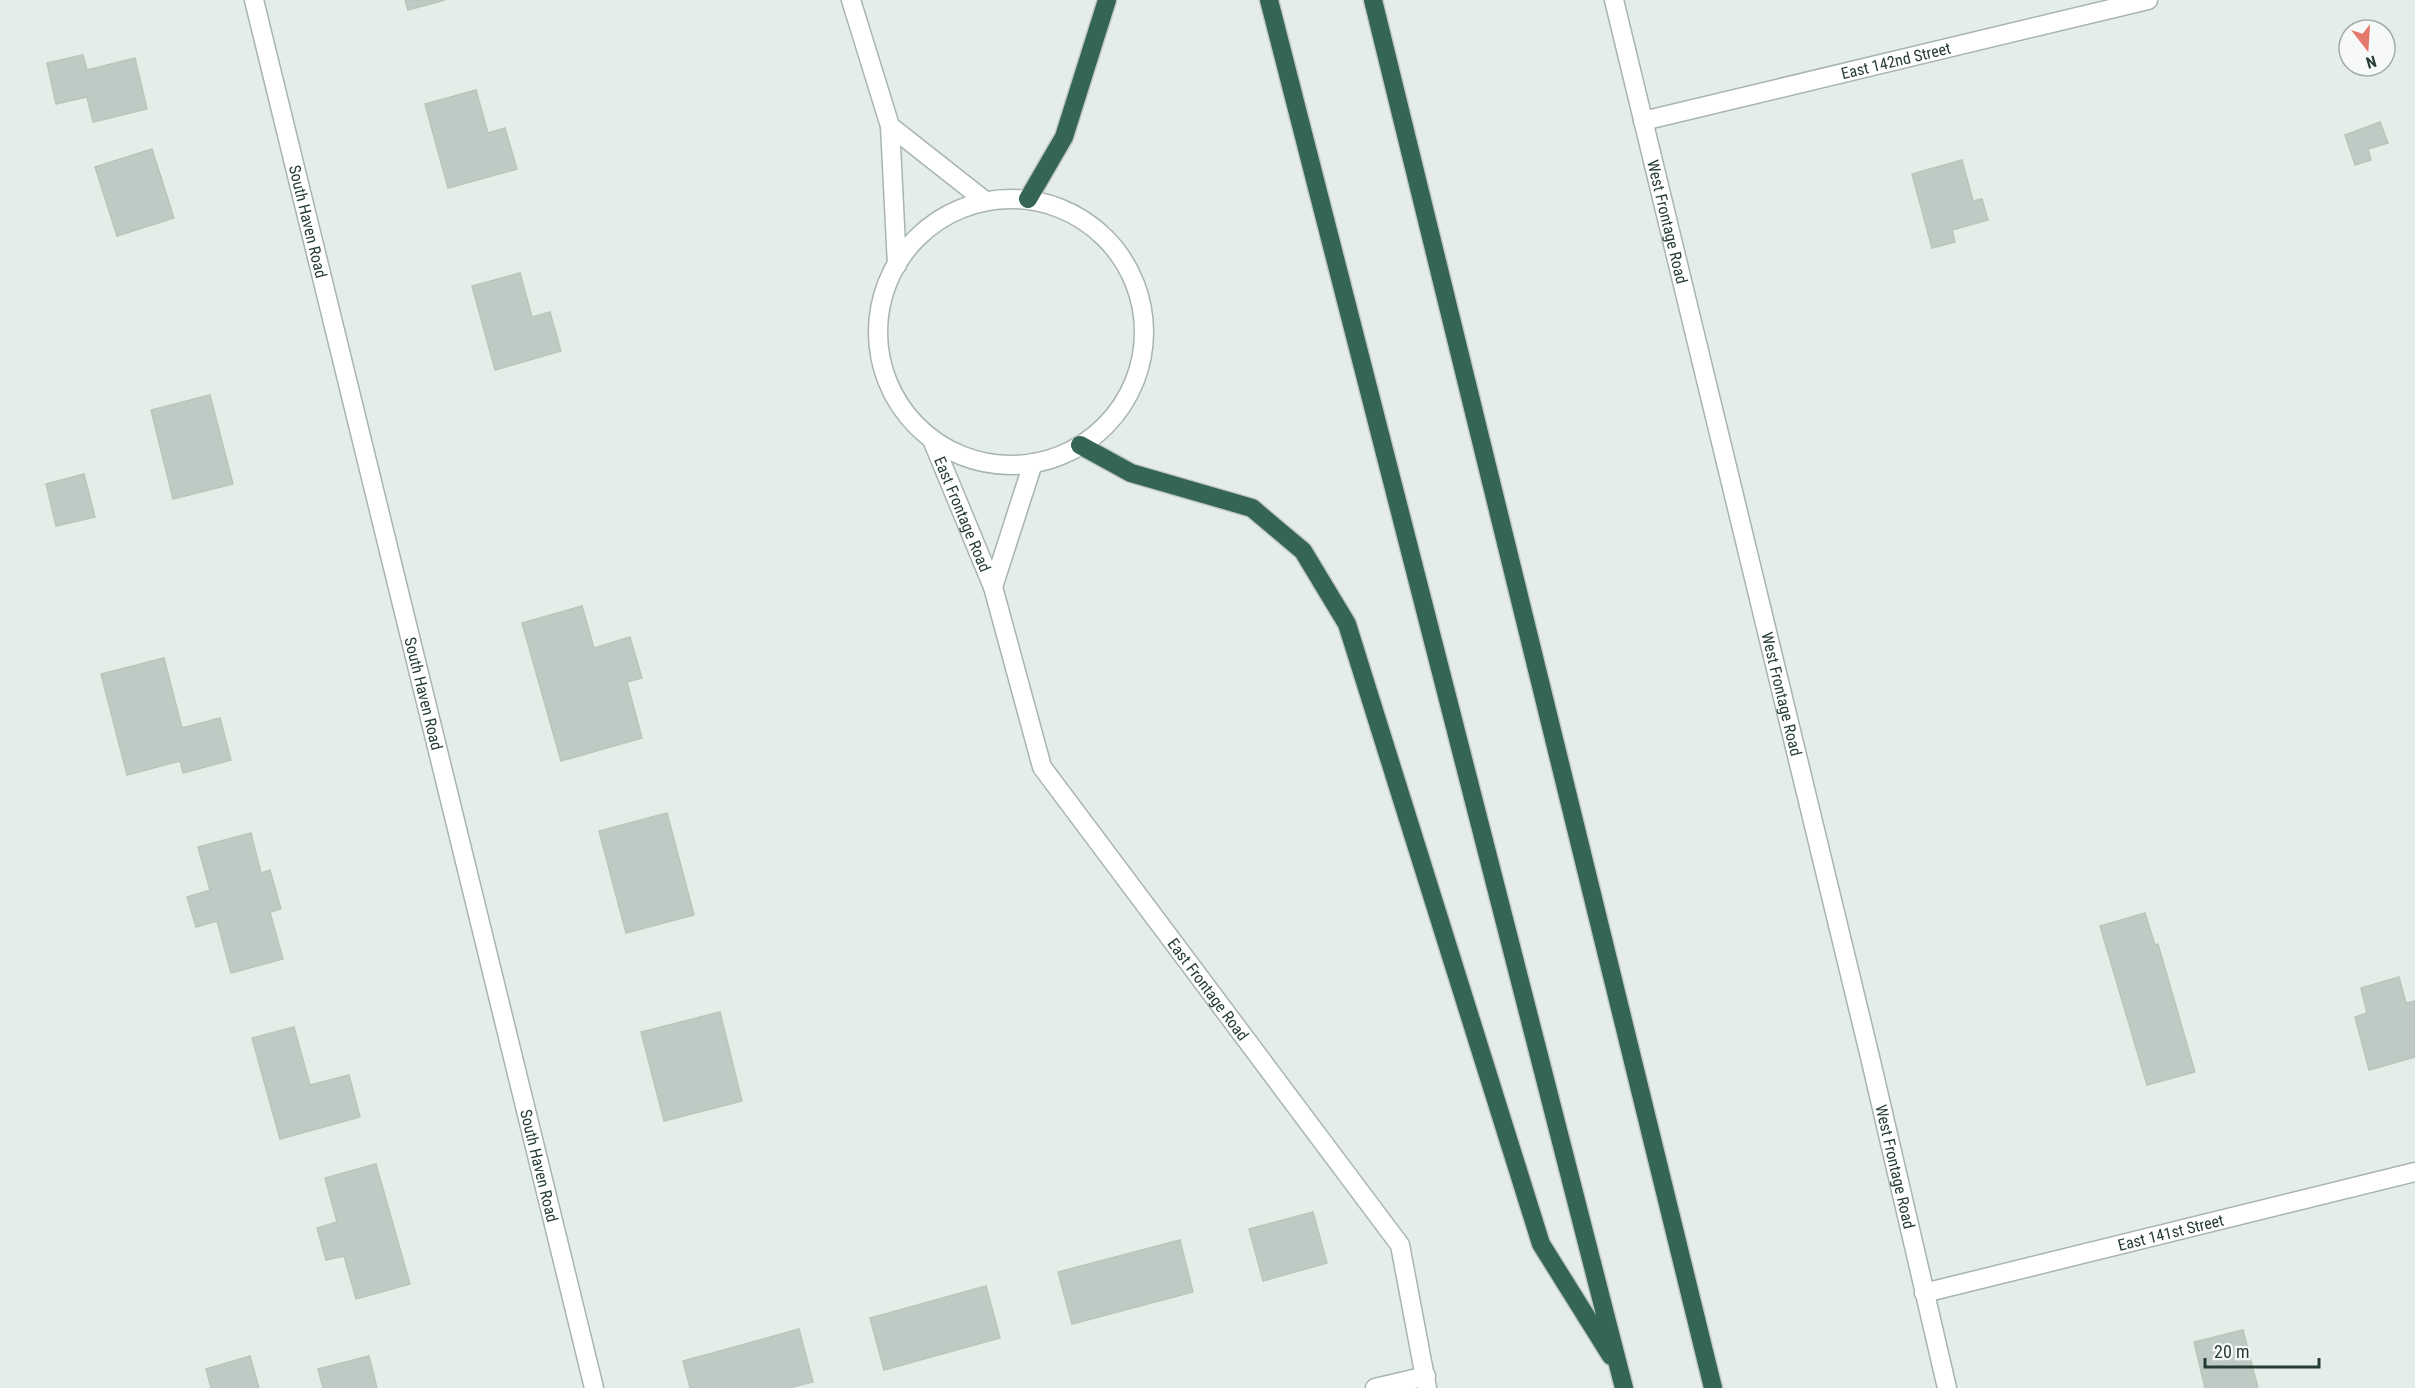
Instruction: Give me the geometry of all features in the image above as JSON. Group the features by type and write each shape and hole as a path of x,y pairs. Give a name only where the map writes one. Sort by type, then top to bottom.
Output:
{"highway":[{"path":"1028,199 1064,137 1107,0"},
{"path":"1269,0 1624,1388"},
{"path":"1373,0 1713,1388"},
{"path":"1080,445 1131,473 1252,508 1303,552 1347,624 1541,1244 1620,1370"}],"street":[{"name":"South Haven Road","path":"254,0 594,1388"},
{"path":"851,0 890,126 897,264"},
{"name":"West Frontage Road","path":"1614,0 1870,1057 1947,1388"},
{"name":"East 142nd Street","path":"1643,121 2148,0"},
{"path":"890,126 984,200"},
{"path":"1028,199 1070,210 1105,235 1131,269 1145,311 1144,354 1130,395 1102,431 1064,456 1019,466 974,461 933,442 901,410 881,369 877,323 887,279 910,243 944,216 984,200 1028,199"},
{"name":"East Frontage Road","path":"933,442 993,587 1042,767 1400,1245 1426,1382"},
{"name":"East Frontage Road","path":"993,587 1033,463"},
{"name":"East 141st Street","path":"1924,1293 2415,1172"},
{"path":"1375,1388 1426,1382"}],"building":[{"path":"405,0 445,0 408,10"},
{"path":"83,55 87,70 135,58 147,109 93,122 87,97 56,104 47,63"},
{"path":"476,90 488,133 505,128 517,169 448,188 425,104"},
{"path":"2380,122 2388,143 2368,149 2371,160 2355,165 2345,135"},
{"path":"152,149 174,218 117,236 95,167"},
{"path":"1962,160 1973,201 1982,199 1988,220 1952,230 1955,242 1932,248 1912,174"},
{"path":"520,273 532,317 550,312 561,351 495,370 472,286"},
{"path":"210,395 233,484 173,499 151,410"},
{"path":"84,474 95,517 56,526 46,484"},
{"path":"582,606 594,648 630,637 642,678 627,682 642,738 561,761 522,623"},
{"path":"164,658 182,728 220,718 231,760 183,773 180,761 127,775 101,674"},
{"path":"667,813 694,915 626,933 599,831"},
{"path":"251,833 261,873 270,870 281,909 270,912 283,959 231,973 217,921 196,927 187,897 210,890 198,847"},
{"path":"2145,913 2155,945 2158,944 2195,1072 2147,1085 2100,926"},
{"path":"2399,977 2406,1003 2415,1001 2415,1057 2369,1070 2355,1017 2367,1013 2361,988"},
{"path":"720,1012 742,1101 664,1121 641,1032"},
{"path":"294,1027 310,1085 349,1075 360,1117 280,1139 252,1038"},
{"path":"376,1164 410,1284 356,1299 344,1256 326,1260 317,1228 337,1222 325,1178"},
{"path":"1313,1212 1327,1263 1263,1281 1249,1229"},
{"path":"1180,1240 1193,1292 1072,1324 1058,1272"},
{"path":"986,1286 1000,1338 884,1370 870,1318"},
{"path":"799,1329 813,1382 789,1388 690,1388 683,1361"},
{"path":"2243,1330 2258,1388 2205,1388 2194,1342"},
{"path":"250,1356 259,1388 211,1388 206,1369"},
{"path":"369,1356 377,1388 323,1388 318,1369"}]}
